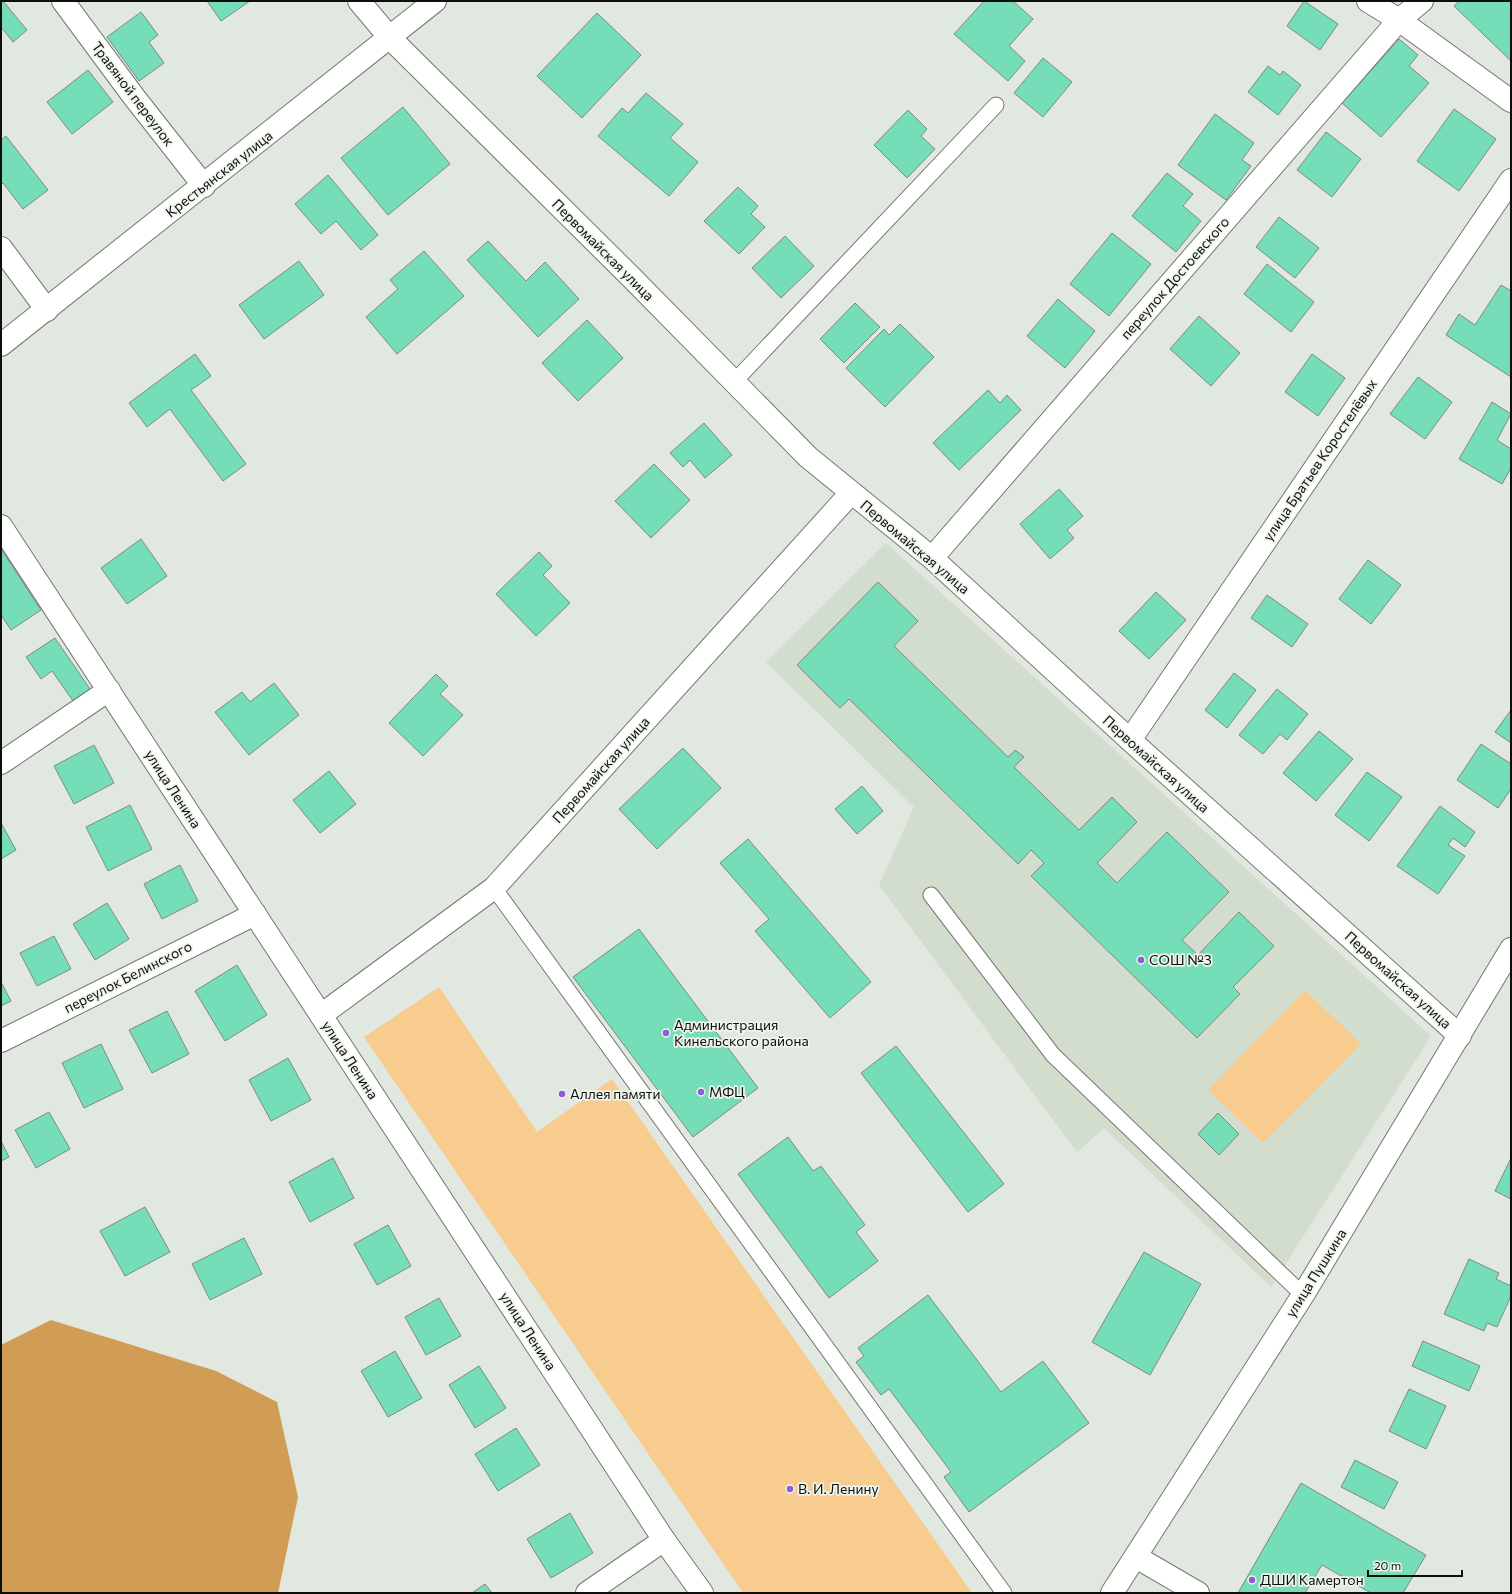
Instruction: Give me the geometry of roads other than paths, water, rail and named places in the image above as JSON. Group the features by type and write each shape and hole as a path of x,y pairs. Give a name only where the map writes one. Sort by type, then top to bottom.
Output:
{"street":[{"name":"Травяной переулок","path":"63,1 134,97 204,186"},
{"name":"Первомайская улица","path":"359,1 390,38 808,457 932,558 1130,740 1460,1036"},
{"name":"Крестьянская улица","path":"1,346 435,1"},
{"path":"1368,1 1399,20 1511,101"},
{"name":"переулок Достоевского","path":"932,558 1399,20 1422,1"},
{"name":"улица Братьев Коростелёвых","path":"1130,740 1511,180"},
{"path":"1,248 47,310"},
{"name":"Первомайская улица","path":"321,1015 494,888 851,493"},
{"name":"улица Ленина","path":"1,526 664,1540 702,1593"},
{"path":"1,763 109,690"},
{"name":"переулок Белинского","path":"1,1041 255,914"},
{"name":"улица Пушкина","path":"1112,1593 1303,1295 1511,949"},
{"path":"587,1593 664,1540"},
{"path":"1136,1557 1198,1593"}],"lane":[{"path":"734,382 996,105"},
{"path":"494,888 1004,1593"},
{"path":"931,895 1053,1055 1303,1295"}],"place":[{"name":"СОШ №3","path":"1141,960"},
{"name":"Администрация Кинельского района","path":"666,1033"},
{"name":"МФЦ","path":"701,1092"},
{"name":"Аллея памяти","path":"562,1094"},
{"name":"В. И. Ленину","path":"790,1489"},
{"name":"ДШИ Камертон","path":"1252,1580"}]}
